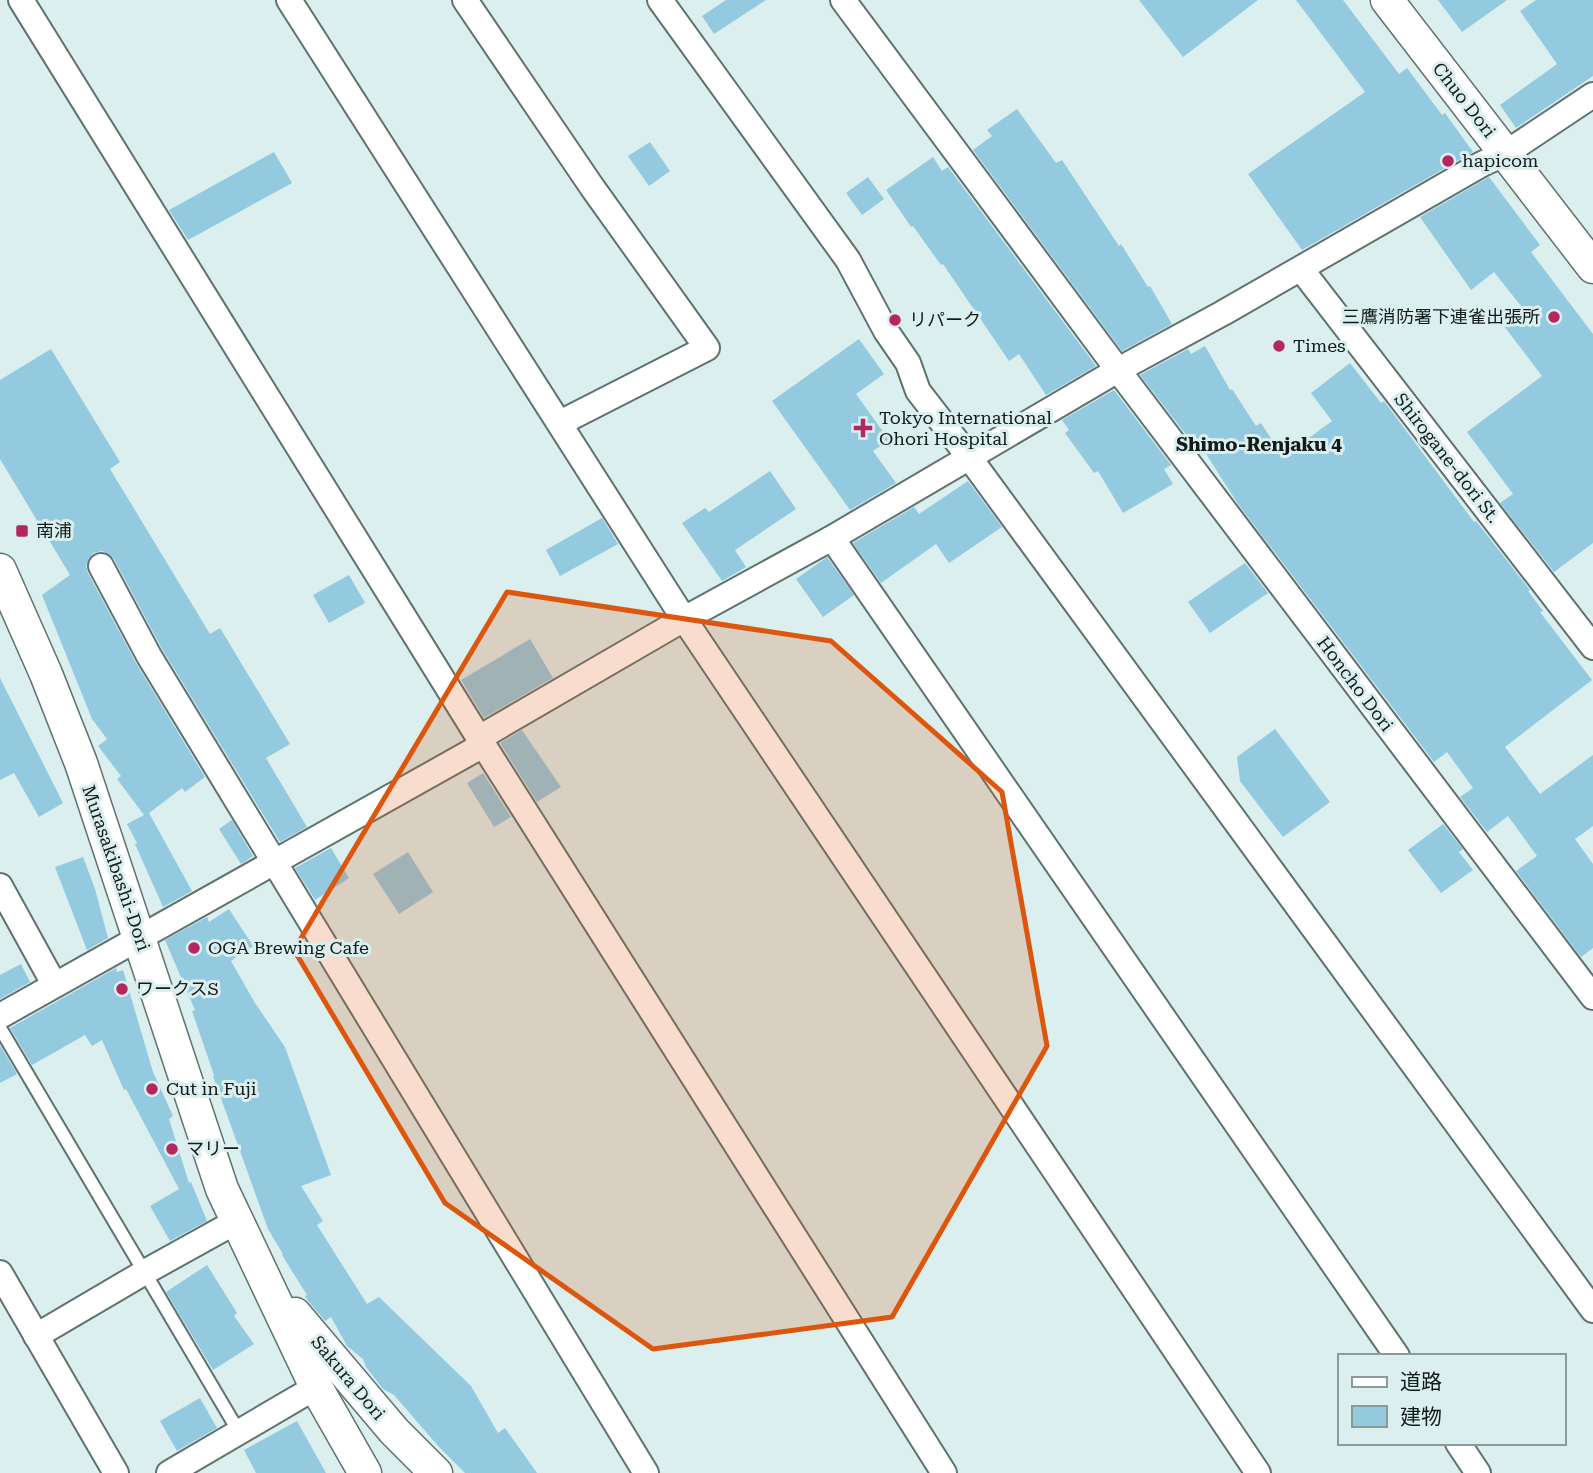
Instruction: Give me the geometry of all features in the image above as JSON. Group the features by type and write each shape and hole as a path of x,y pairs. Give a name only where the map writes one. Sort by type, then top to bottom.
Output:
{"street":[{"path":"21,0 478,738 944,1473"},
{"path":"289,0 684,619 1258,1473"},
{"path":"465,0 592,187 707,348 560,423"},
{"path":"660,0 848,260 886,331 908,363 918,391 1593,1310"},
{"name":"Honcho Dori","path":"843,0 1118,370 1593,997"},
{"name":"Chuo Dori","path":"1387,0 1593,267"},
{"path":"0,1016 476,749 478,738 684,619 832,538 1118,370 1301,269 1482,164 1506,153 1593,95"},
{"name":"Shirogane-dori St.","path":"1301,269 1593,647"},
{"path":"832,538 1396,1354"},
{"path":"101,566 149,656 646,1473"},
{"name":"Murasakibashi-Dori","path":"0,570 46,674 81,763 222,1189 316,1387 365,1473"},
{"path":"0,886 54,984"},
{"path":"36,1336 237,1221"},
{"path":"0,1273 116,1473"},
{"name":"Sakura Dori","path":"265,1278 394,1432 436,1473"},
{"path":"169,1473 316,1387"},
{"path":"1459,1445 1478,1473"}],"lane":[{"path":"0,1028 239,1432"}],"highlighted area":[{"path":"507,592 831,641 1002,792 1047,1046 892,1317 653,1349 445,1203 294,950"}],"building":[{"path":"726,0 766,0 714,34 702,16"},
{"path":"1139,0 1258,0 1183,57"},
{"path":"1296,0 1343,0 1399,74 1407,68 1473,152 1302,250 1248,174 1365,92"},
{"path":"1438,0 1507,0 1462,32"},
{"path":"1536,0 1593,0 1593,76 1516,128 1500,105 1557,64 1520,11"},
{"path":"1017,109 1056,163 1062,160 1119,246 1121,244 1148,287 1150,286 1172,324 1122,351 973,150 992,136 987,130"},
{"path":"650,142 670,171 649,186 628,156"},
{"path":"274,152 292,183 188,240 169,210"},
{"path":"933,157 942,171 948,167 1096,366 1046,395 1019,354 1009,361 943,264 941,265 913,226 911,227 886,190"},
{"path":"868,177 884,199 862,215 846,193"},
{"path":"1489,177 1540,245 1531,252 1593,334 1593,543 1554,572 1500,503 1513,494 1467,432 1542,376 1504,326 1525,311 1494,272 1471,290 1420,217"},
{"name":"Tokyo International Ohori Hospital","path":"859,339 884,374 856,394 889,440 873,451 896,483 850,510 772,401"},
{"path":"1205,346 1230,390 1232,389 1256,426 1261,423 1283,457 1332,421 1311,393 1350,363 1381,403 1384,401 1474,522 1476,521 1530,590 1528,591 1543,611 1540,612 1592,680 1505,747 1540,794 1593,755 1593,826 1575,839 1593,864 1593,948 1581,957 1516,871 1537,856 1508,816 1487,832 1460,797 1473,788 1447,752 1434,762 1238,504 1201,446 1197,449 1140,375 1188,349 1191,354"},
{"path":"51,349 120,462 110,469 210,634 220,628 290,744 266,758 307,827 280,842 162,649 114,559 102,551 93,553 86,565 88,573 136,663 205,777 185,792 182,788 149,813 192,891 163,907 127,824 144,815 117,779 121,776 98,746 107,739 92,719 42,595 70,575 0,459 0,380"},
{"path":"1114,390 1171,465 1164,469 1173,484 1123,513 1098,471 1094,473 1065,433 1069,430 1062,420"},
{"path":"770,471 796,509 735,550 746,567 722,581 682,523 705,508 709,512"},
{"path":"968,481 1002,527 949,563 936,544 881,583 853,543 914,507 919,514"},
{"path":"602,518 618,544 560,576 546,550"},
{"path":"827,557 854,595 823,617 796,579"},
{"path":"1245,563 1268,593 1210,633 1188,602"},
{"path":"349,575 365,603 329,623 313,595"},
{"path":"530,639 553,678 484,718 461,680"},
{"path":"0,678 63,803 39,817 14,773 0,780"},
{"path":"1275,729 1330,802 1283,837 1240,781 1237,757"},
{"path":"522,730 561,787 537,802 500,743"},
{"path":"483,773 511,817 494,827 467,783"},
{"path":"232,820 253,856 241,864 219,829"},
{"path":"1443,824 1463,849 1459,852 1473,870 1441,893 1408,850"},
{"path":"331,848 349,878 315,900 295,868"},
{"path":"408,852 433,892 399,914 373,874"},
{"path":"83,857 108,938 87,950 55,867"},
{"path":"229,909 253,946 231,961 285,1047 331,1175 301,1186 323,1221 317,1225 367,1304 379,1297 471,1386 498,1433 505,1428 537,1473 465,1473 394,1395 383,1389 363,1359 347,1346 331,1317 325,1321 308,1301 282,1255 268,1229 213,1076 192,1011 195,1010 165,940 207,917 209,922"},
{"path":"21,964 30,982 0,999 0,975"},
{"path":"116,968 117,972 123,970 153,1072 173,1116 169,1119 189,1183 191,1182 207,1221 170,1241 150,1206 179,1189 126,1089 124,1090 102,1040 92,1046 85,1035 32,1065 10,1028"},
{"path":"0,1045 17,1074 0,1083"},
{"path":"207,1265 237,1313 234,1316 254,1344 213,1370 166,1292"},
{"path":"200,1398 217,1428 177,1451 160,1421"},
{"path":"297,1421 326,1473 256,1473 244,1450"}],"place":[{"name":"hapicom","path":"1448,161"},
{"name":"三鷹消防署下連雀出張所","path":"1554,317"},
{"name":"リパーク","path":"895,320"},
{"name":"Times","path":"1279,346"},
{"name":"Tokyo International Ohori Hospital","path":"863,428"},
{"name":"南浦","path":"22,531"},
{"name":"OGA Brewing Cafe","path":"194,948"},
{"name":"ワークスS","path":"122,989"},
{"name":"Cut in Fuji","path":"152,1089"},
{"name":"マリー","path":"172,1149"}],"district":[{"name":"Shimo-Renjaku 4","path":"1259,444"}]}
